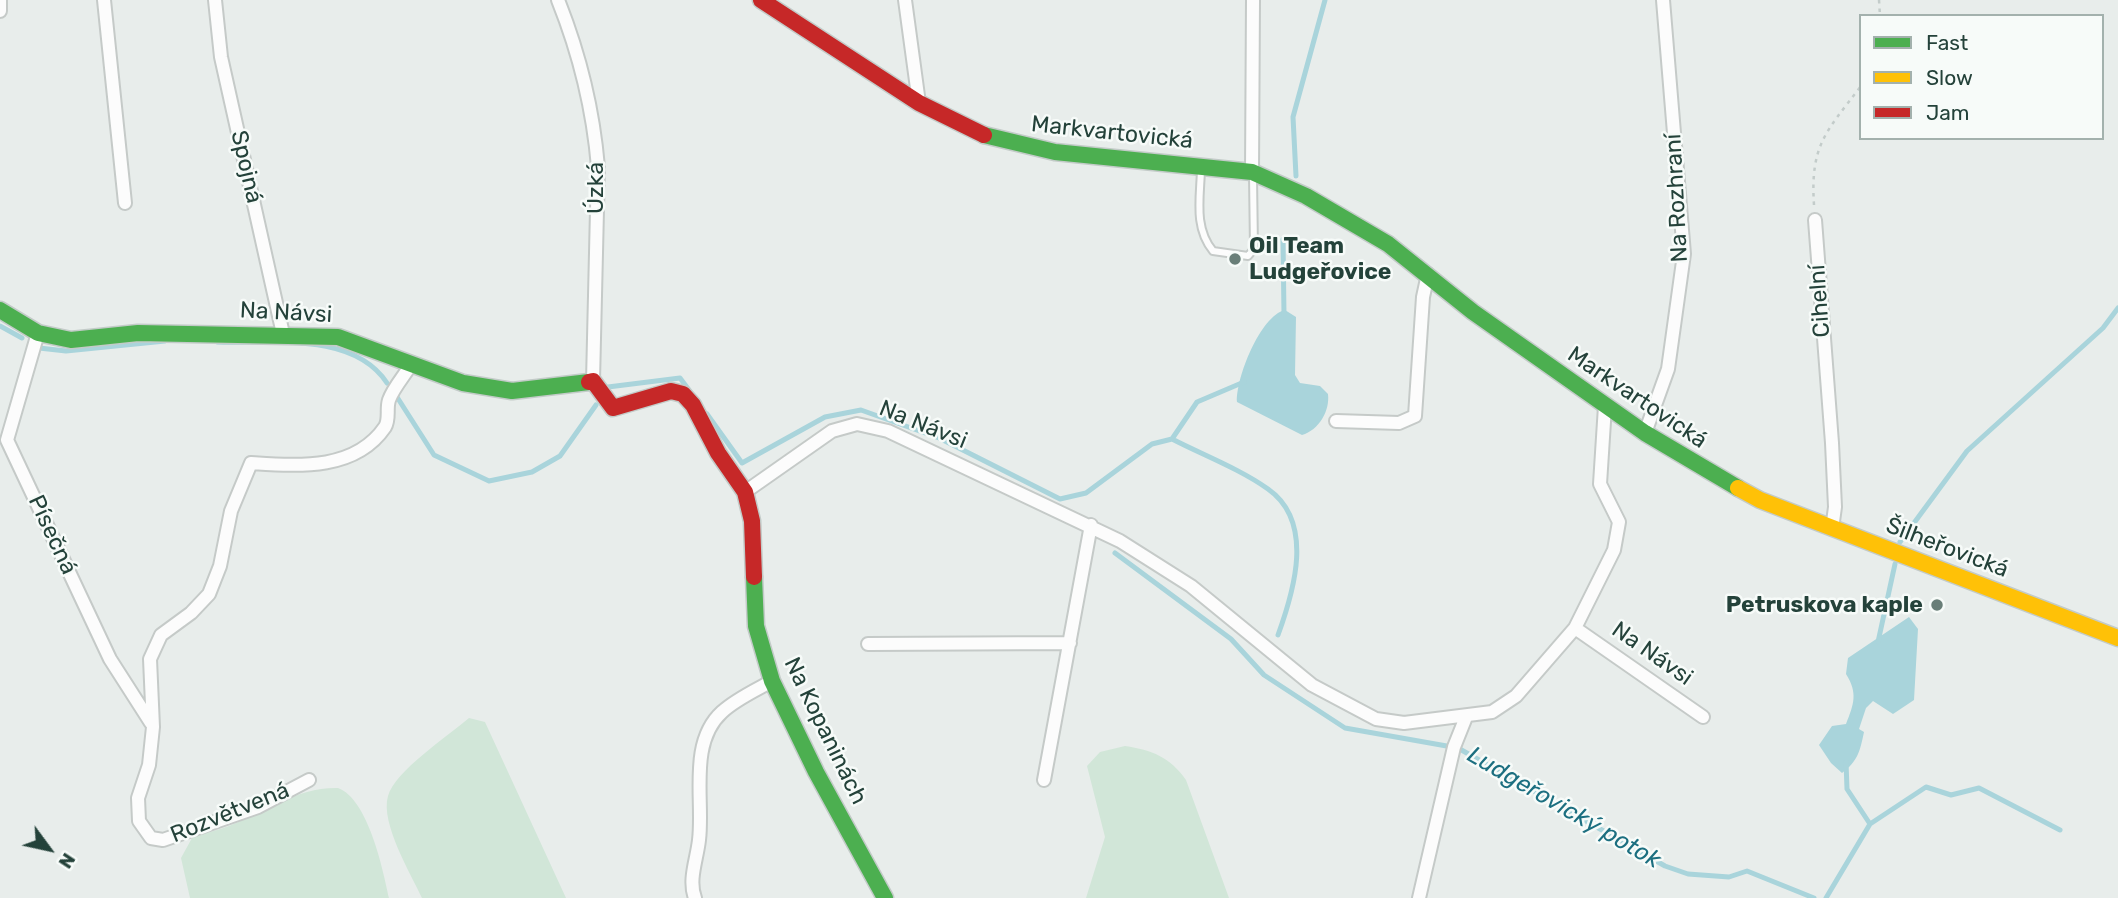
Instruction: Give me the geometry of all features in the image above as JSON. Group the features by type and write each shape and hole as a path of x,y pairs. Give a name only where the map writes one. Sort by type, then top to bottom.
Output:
{"street":[{"path":"0,0 0,11"},
{"path":"104,0 125,203"},
{"name":"Spojná","path":"215,0 221,57 283,334"},
{"name":"Úzká","path":"558,0 586,83 598,167 593,381"},
{"name":"Markvartovická","path":"761,0 919,103 989,137 1022,147 1252,172 1306,195 1343,216 1428,274 1473,312 1645,433 1705,471 1760,500"},
{"path":"905,0 919,103"},
{"path":"1252,172 1253,0"},
{"name":"Na Rozhraní","path":"1645,433 1668,369 1684,254 1663,0"},
{"name":"Cihelní","path":"1815,220 1834,475 1832,529"},
{"path":"1336,421 1399,424 1415,416 1423,297 1428,274"},
{"name":"Na Návsi","path":"0,310 38,333 71,340 138,333 338,337 463,383 512,391 593,381"},
{"name":"Písečná","path":"38,333 7,440 110,659 153,727"},
{"name":"Rozvětvená","path":"309,780 258,807 163,841 151,838 139,821 138,798 149,765 153,727 149,659 161,635 191,614 209,594 220,566 231,511 251,463 303,467 336,462 370,445 387,424 389,400 411,363"},
{"path":"593,381 613,408 671,391 683,394 693,405 718,453 745,492"},
{"name":"Na Návsi","path":"745,492 832,431 857,424 888,431 1091,525 1191,586 1312,685 1348,706 1376,719 1404,723 1466,717 1492,712 1516,696 1575,628 1614,550 1619,522 1600,484 1605,406"},
{"name":"Na Kopaninách","path":"745,492 752,521 756,626 772,681 816,772 885,898"},
{"name":"Šilheřovická","path":"1760,500 2118,638"},
{"path":"1044,780 1091,525"},
{"name":"Na Návsi","path":"1575,628 1703,716"},
{"path":"868,644 1070,643"},
{"path":"695,898 691,889 699,839 699,762 711,725 724,709 772,681"},
{"path":"1419,898 1454,747 1466,717"}],"lane":[{"path":"1201,165 1199,221 1203,239 1213,251 1248,256 1254,249 1252,172"}],"path":[{"path":"1815,220 1812,177 1816,154 1829,128 1859,89"}],"green space":[{"path":"469,718 485,722 566,898 422,898 392,834 388,820 388,796 411,765"},
{"path":"1125,746 1160,756 1174,766 1186,780 1229,898 1086,898 1105,837 1087,766 1100,752"},
{"path":"338,788 349,795 366,820 378,853 389,898 190,898 181,858 192,838 229,826 295,796"}],"water":[{"path":"1285,310 1296,317 1295,375 1300,383 1320,386 1328,394 1322,419 1314,429 1302,435 1237,402 1241,378 1251,349 1267,324"},
{"path":"1909,617 1918,629 1914,700 1893,714 1873,701 1866,708 1859,729 1864,732 1860,750 1852,764 1842,773 1831,763 1819,745 1832,726 1846,724 1851,710 1854,699 1846,674 1848,658"}],"waterway":[{"path":"1296,176 1293,117 1325,0"},
{"path":"1283,239 1284,315"},
{"path":"1900,542 1967,451 2103,328 2118,308"},
{"name":"Ludgeřovický potok","path":"0,326 22,338"},
{"name":"Ludgeřovický potok","path":"39,348 66,351 165,341"},
{"name":"Ludgeřovický potok","path":"217,342 285,342 332,348 353,355 372,366 387,383"},
{"name":"Ludgeřovický potok","path":"608,387 680,378 689,390"},
{"name":"Ludgeřovický potok","path":"707,414 742,463 825,417 861,410 939,438 1060,499 1086,493 1152,444 1172,439 1197,402 1244,382"},
{"name":"Ludgeřovický potok","path":"397,397 434,455 489,481 532,472 560,456 596,405"},
{"path":"1172,439 1257,482 1283,503 1292,520 1297,558 1290,598 1278,635"},
{"name":"Ludgeřovický potok","path":"1115,553 1231,639 1264,675 1345,728 1458,748 1665,866 1688,874 1729,877 1747,871 1814,898"},
{"path":"1878,642 1895,564"},
{"path":"1826,898 1870,824 1847,789 1846,762"},
{"path":"1870,824 1926,787 1951,795 1979,788 2060,830"}],"traffic: fast":[{"path":"984,135 1055,152 1252,172 1306,196 1388,244 1473,312 1645,433 1738,488"},
{"path":"0,310 38,333 71,340 138,333 338,337 463,383 512,391 589,382"},
{"path":"754,577 756,626 772,681 816,772 885,898"}],"traffic: slow":[{"path":"1738,488 1760,500 2118,638"}],"traffic: jam":[{"path":"761,0 919,103 984,135"},
{"path":"589,382 593,381 613,408 671,391 683,394 693,405 718,453 745,492 752,521 754,577"}],"place":[{"name":"Oil Team Ludgeřovice","path":"1235,259"},
{"name":"Petruskova kaple","path":"1937,605"}]}
